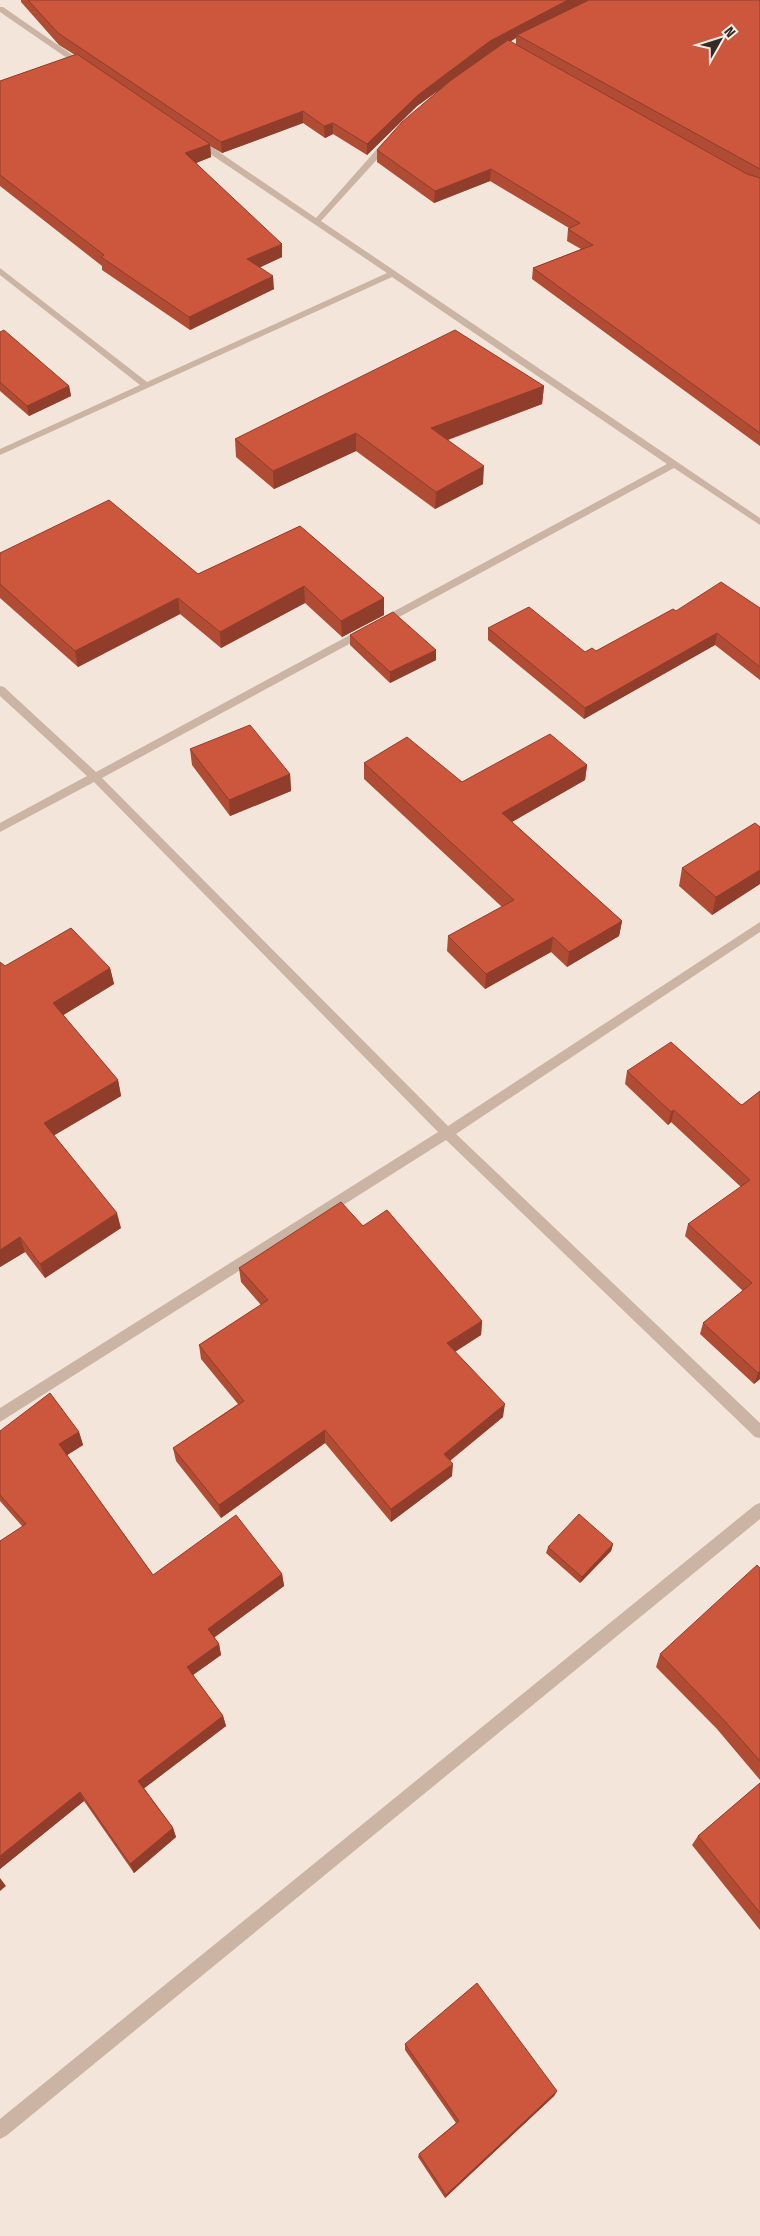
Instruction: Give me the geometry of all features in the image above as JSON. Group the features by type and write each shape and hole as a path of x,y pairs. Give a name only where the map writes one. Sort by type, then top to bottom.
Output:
{"street":[{"path":"0,9 89,69"},
{"path":"187,134 760,522"},
{"path":"317,221 393,136"},
{"path":"0,271 147,386"},
{"path":"0,452 394,273"},
{"path":"0,828 96,778 674,464"},
{"path":"0,690 96,778 447,1133 760,1432"},
{"path":"0,1416 447,1133 760,926"},
{"path":"0,2130 760,1510"}],"building":[{"path":"28,0 568,0 490,41 418,95 367,144 333,123 324,126 303,111 221,142 58,33"},
{"path":"589,0 760,0 760,169 517,35"},
{"path":"508,40 747,174 760,178 760,433 533,268 593,245 568,229 580,223 491,169 435,191 377,150 402,122 450,81"},
{"path":"77,54 210,144 185,153 282,244 247,259 273,276 189,317 101,257 104,255 0,175 0,81"},
{"path":"4,330 69,386 27,406 0,382 0,332"},
{"path":"455,330 544,386 431,428 484,466 436,492 356,433 273,471 235,439"},
{"path":"109,500 198,574 300,526 384,598 341,621 304,586 220,632 178,598 75,651 0,584 0,553"},
{"path":"721,582 760,608 760,667 717,633 585,708 488,628 529,607 585,652 592,648 596,651 673,609 676,611"},
{"path":"393,612 436,650 390,672 350,635"},
{"path":"250,725 290,774 229,800 190,749"},
{"path":"550,734 587,765 502,813 622,921 569,952 553,937 486,974 448,936 514,900 364,763 407,737 462,782"},
{"path":"755,823 760,827 760,870 716,897 682,868"},
{"path":"71,928 110,968 53,1003 118,1080 44,1123 117,1213 40,1264 20,1237 0,1250 0,962 5,966"},
{"path":"671,1042 740,1104 742,1105 760,1091 760,1371 758,1373 703,1323 752,1283 688,1224 750,1180 674,1110 671,1112 627,1071"},
{"path":"341,1202 363,1226 387,1210 482,1321 447,1343 505,1404 444,1454 453,1464 391,1509 325,1430 219,1505 173,1448 244,1401 199,1345 268,1300 239,1268"},
{"path":"50,1393 79,1432 59,1444 153,1575 236,1515 282,1574 208,1629 219,1644 187,1667 223,1716 138,1781 173,1828 130,1864 80,1792 0,1856 0,1541 26,1524 0,1495 0,1431"},
{"path":"579,1514 613,1544 582,1577 548,1547"},
{"path":"757,1565 760,1568 760,1761 722,1718 660,1654"},
{"path":"760,1783 760,1913 698,1836"},
{"path":"477,1983 557,2091 446,2195 419,2154 459,2121 405,2044"}]}
